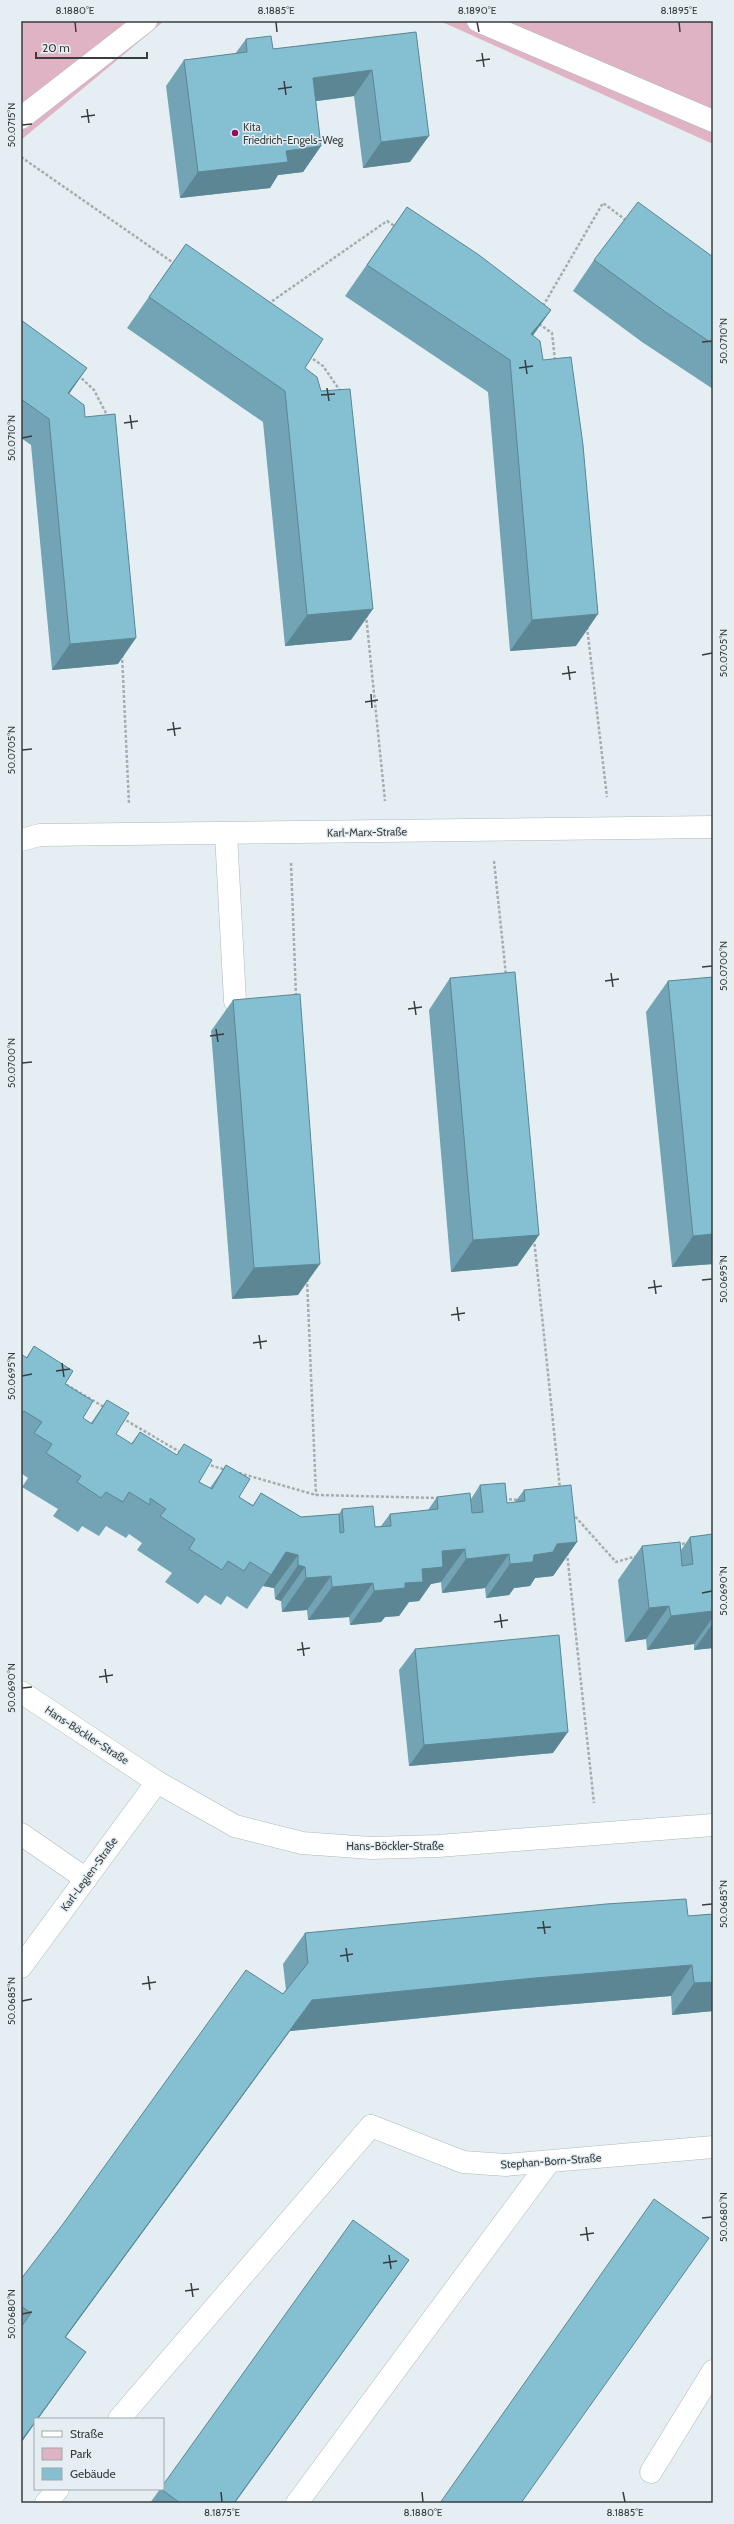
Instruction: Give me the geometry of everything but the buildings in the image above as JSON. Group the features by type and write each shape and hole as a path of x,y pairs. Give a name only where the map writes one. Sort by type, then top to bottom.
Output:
{"street":[{"path":"21,118 146,21"},
{"path":"478,21 713,121"},
{"name":"Karl-Marx-Straße","path":"21,840 40,835 491,831 713,827"},
{"path":"226,834 235,1001"},
{"name":"Hans-Böckler-Straße","path":"21,1692 157,1782 235,1826 302,1843 371,1848 438,1846 713,1825"},
{"name":"Karl-Legien-Straße","path":"21,1967 157,1782"},
{"path":"21,1834 86,1879"},
{"name":"Stephan-Born-Straße","path":"120,2418 371,2126 463,2162 506,2165 713,2147"},
{"path":"297,2503 549,2162"},
{"path":"650,2472 713,2371"},
{"path":"46,2503 57,2490"}],"path":[{"path":"21,157 178,266"},
{"path":"542,307 602,203 633,225"},
{"path":"264,307 387,221 400,230"},
{"path":"535,320 552,332 555,364"},
{"path":"305,353 323,366 345,398"},
{"path":"72,370 94,390 109,418"},
{"path":"366,611 388,831"},
{"path":"587,624 611,829"},
{"path":"122,654 130,834"},
{"path":"491,831 506,980"},
{"path":"290,833 297,1000"},
{"path":"533,1233 560,1493"},
{"path":"307,1272 316,1495"},
{"path":"54,1378 108,1410"},
{"path":"115,1414 182,1453"},
{"path":"203,1463 316,1495 442,1498"},
{"path":"498,1499 522,1500"},
{"path":"571,1512 616,1562 639,1556"},
{"path":"676,1546 691,1542"},
{"path":"566,1548 598,1834"}],"green space":[{"path":"21,21 164,21 21,140"},
{"path":"440,21 713,21 713,144"}],"place":[{"name":"Kita Friedrich-Engels-Weg","path":"235,133"}]}
